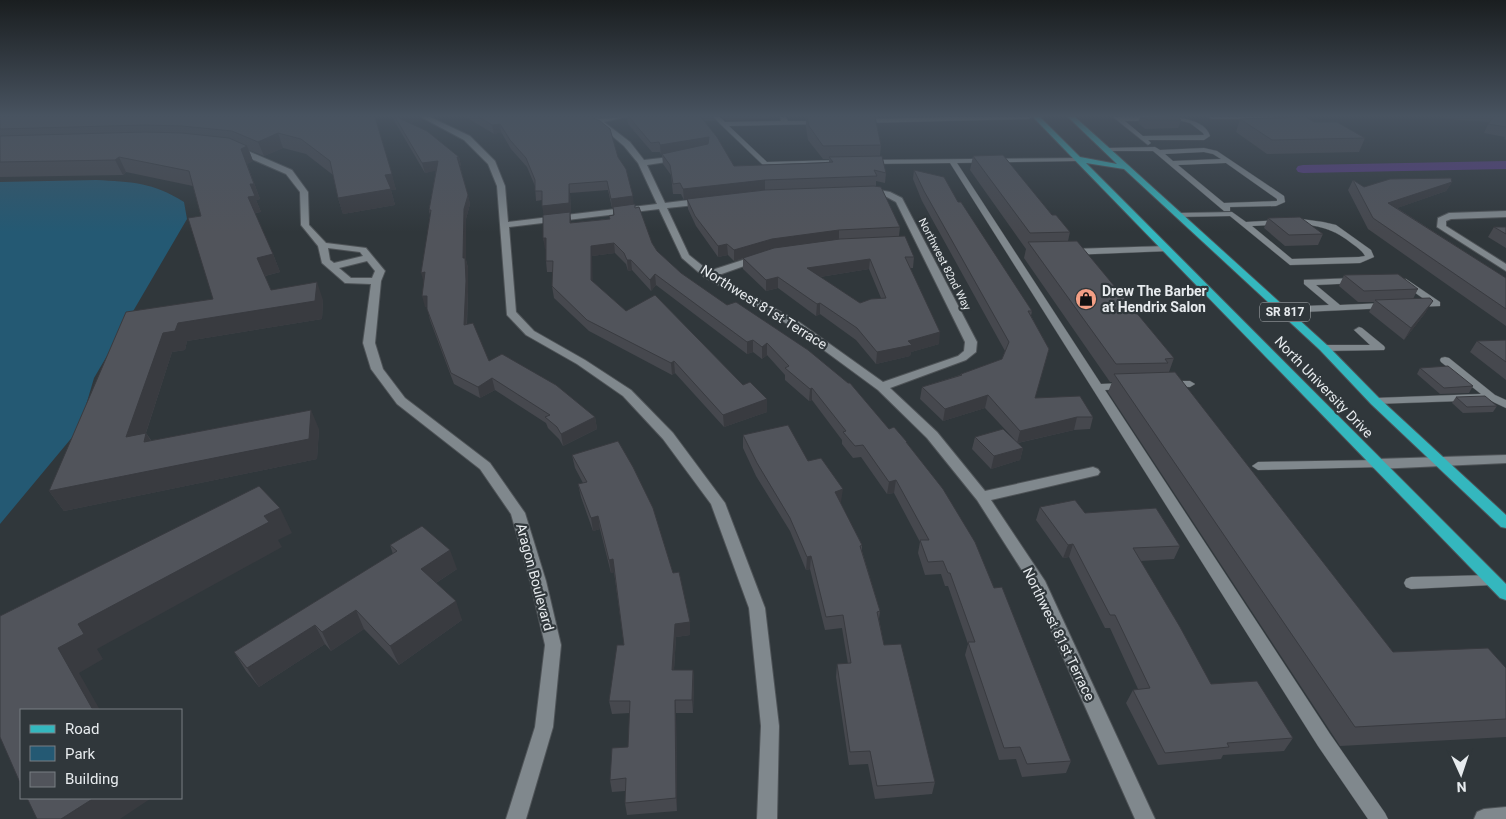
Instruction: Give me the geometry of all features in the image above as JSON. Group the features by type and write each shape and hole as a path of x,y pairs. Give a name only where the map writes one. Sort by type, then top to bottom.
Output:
{"main road":[{"name":"North University Drive","path":"1073,155 1506,594"},
{"name":"North University Drive","path":"1113,155 1324,348 1375,401 1506,523"},
{"path":"1077,159 1126,167"}],"street":[{"path":"252,155 289,172 304,192 305,225 323,245 325,261 349,281 376,281"},
{"path":"485,155 492,162 500,186 511,313 530,333 581,362 628,393 668,436 718,503 757,608 770,726 767,819"},
{"name":"Northwest 81st Terrace","path":"636,155 642,163 685,256 708,275 795,324 882,386 932,435 982,497 1037,581 1145,819"},
{"path":"642,163 688,155"},
{"name":"Northwest 82nd Way","path":"863,191 887,194 899,200 914,241 971,342 970,352 962,358 882,386"},
{"path":"504,225 718,200"},
{"path":"1506,214 1449,216 1441,220 1442,227 1506,268"},
{"path":"323,245 366,254"},
{"path":"331,267 366,254"},
{"name":"Aragon Boulevard","path":"366,254 380,271 376,281 369,343 377,369 400,400 485,466 518,513 538,581 553,645 544,727 516,819"},
{"path":"708,275 772,254"},
{"path":"1377,464 1506,459"},
{"path":"982,497 1093,472"},
{"path":"1484,819 1506,817"}],"lane":[{"path":"756,155 765,164 844,162"},
{"path":"1163,155 1290,262 1360,260 1370,257 1368,252 1335,228 1322,224 1245,224"},
{"path":"1220,155 1281,198 1281,202 1276,204 1221,205"},
{"path":"864,162 1077,159"},
{"path":"952,161 1017,254 1098,387 1324,740 1379,819"},
{"path":"1171,163 1230,161"},
{"path":"1178,215 1232,214"},
{"path":"1062,252 1166,249"},
{"path":"1282,310 1437,304 1408,283 1395,280"},
{"path":"1338,308 1307,282 1366,281"},
{"path":"1324,348 1380,348 1359,330"},
{"path":"1445,360 1491,397 1506,405"},
{"path":"1163,385 1190,384"},
{"path":"1098,387 1135,386"},
{"path":"1375,401 1491,397"},
{"path":"1258,466 1377,464"},
{"path":"1412,583 1492,580"}],"green space":[{"path":"96,180 142,184 162,190 184,202 187,219 94,378 79,429 0,524 0,182"}],"building":[{"path":"0,155 243,155 254,184 250,184 255,196 248,197 273,254 257,258 271,290 317,282 315,301 178,323 175,331 163,333 126,437 146,433 144,442 311,410 309,439 49,491 126,312 213,299 188,218 201,216 189,171 119,157 115,160 0,162"},
{"path":"322,155 386,155 392,174 385,175 391,189 338,198 330,161"},
{"path":"417,155 457,155 459,157 457,157 468,195 464,209 463,258 465,258 466,281 464,325 473,323 489,361 502,354 556,385 595,417 561,434 557,427 545,417 550,415 492,378 478,387 451,373 427,309 427,296 422,296 425,272 421,273 431,210 429,210 438,161 422,163"},
{"path":"524,155 617,155 626,169 633,196 611,199 607,181 569,184 569,203 542,206 542,191 535,191 535,180"},
{"path":"663,155 728,155 734,166 833,162 829,157 882,156 886,173 874,170 877,176 765,180 683,189 680,183 673,184 670,165"},
{"path":"1003,155 1052,215 1056,215 1070,232 1030,233 973,156"},
{"path":"914,170 944,177 958,202 961,202 1032,311 1028,311 1049,349 1035,398 1080,396 1093,417 1077,417 1020,431 988,395 945,409 922,387 962,375 1002,359 1009,342"},
{"path":"1451,178 1452,182 1388,203 1506,278 1506,309 1373,218 1353,180 1364,187 1390,179"},
{"path":"881,187 900,227 839,230 772,239 734,250 727,244 718,246 695,216 687,199 765,190"},
{"path":"635,204 635,208 639,207 652,243 657,251 681,273 727,305 736,302 808,350 850,383 889,429 894,427 907,442 943,489 975,542 994,588 1002,587 1071,761 1027,764 1020,747 1004,748 968,642 975,642 950,573 948,573 943,561 928,562 920,540 929,540 896,480 889,482 863,445 855,446 843,432 846,431 812,388 810,389 785,368 789,366 767,343 762,347 753,340 747,342 655,274 650,280 631,260 627,260 624,253 614,243 591,246 591,280 626,311 655,295 743,385 750,382 767,399 723,415 674,361 671,363 587,320 552,286 553,261 546,261 543,215 570,212 570,223 610,219 609,216 614,215 613,207"},
{"path":"1300,217 1323,234 1289,235 1268,218"},
{"path":"1494,227 1506,227 1506,234"},
{"path":"905,236 914,257 905,257 940,332 908,341 912,345 877,352 857,328 820,303 817,304 778,277 766,280 743,258 774,248 840,239","holes":["870,259 886,298 871,299 860,303 807,268"]},
{"path":"1077,241 1174,358 1165,359 1168,363 1116,364 1028,242"},
{"path":"1398,274 1418,289 1364,291 1344,275"},
{"path":"1430,298 1433,301 1411,328 1375,300"},
{"path":"1506,340 1506,362 1477,341"},
{"path":"1448,366 1473,386 1444,388 1420,368"},
{"path":"1175,372 1393,652 1488,648 1506,668 1506,719 1355,727 1114,374"},
{"path":"1485,396 1497,406 1467,407 1456,397"},
{"path":"788,425 808,461 821,458 843,489 835,492 862,545 860,546 880,611 877,612 884,645 901,644 935,782 877,786 870,751 850,752 837,664 851,663 843,615 826,617 811,556 807,557 790,518 757,463 743,435"},
{"path":"1003,429 1023,448 994,456 975,437"},
{"path":"618,441 653,508 673,573 679,572 690,622 675,624 672,670 693,670 692,700 675,700 676,798 625,803 626,778 610,780 612,748 628,747 630,701 609,701 617,645 624,645 613,559 609,560 598,516 591,518 578,484 587,482 572,455"},
{"path":"259,486 280,508 264,516 269,522 78,624 84,634 58,648 92,709 20,709 20,783 0,737 0,616"},
{"path":"1075,500 1085,513 1156,508 1180,546 1133,548 1211,684 1257,681 1293,738 1227,743 1229,747 1165,753 1133,690 1150,688 1115,615 1110,615 1073,544 1068,545 1040,507"},
{"path":"422,526 450,550 421,569 456,601 390,646 356,610 322,632 315,625 247,668 234,652 397,551 390,545"},
{"path":"27,799 92,799 61,819 37,819"}],"waterway":[{"path":"1303,169 1506,165"}],"place":[{"name":"Drew The Barber at Hendrix Salon","path":"1086,299"}]}
